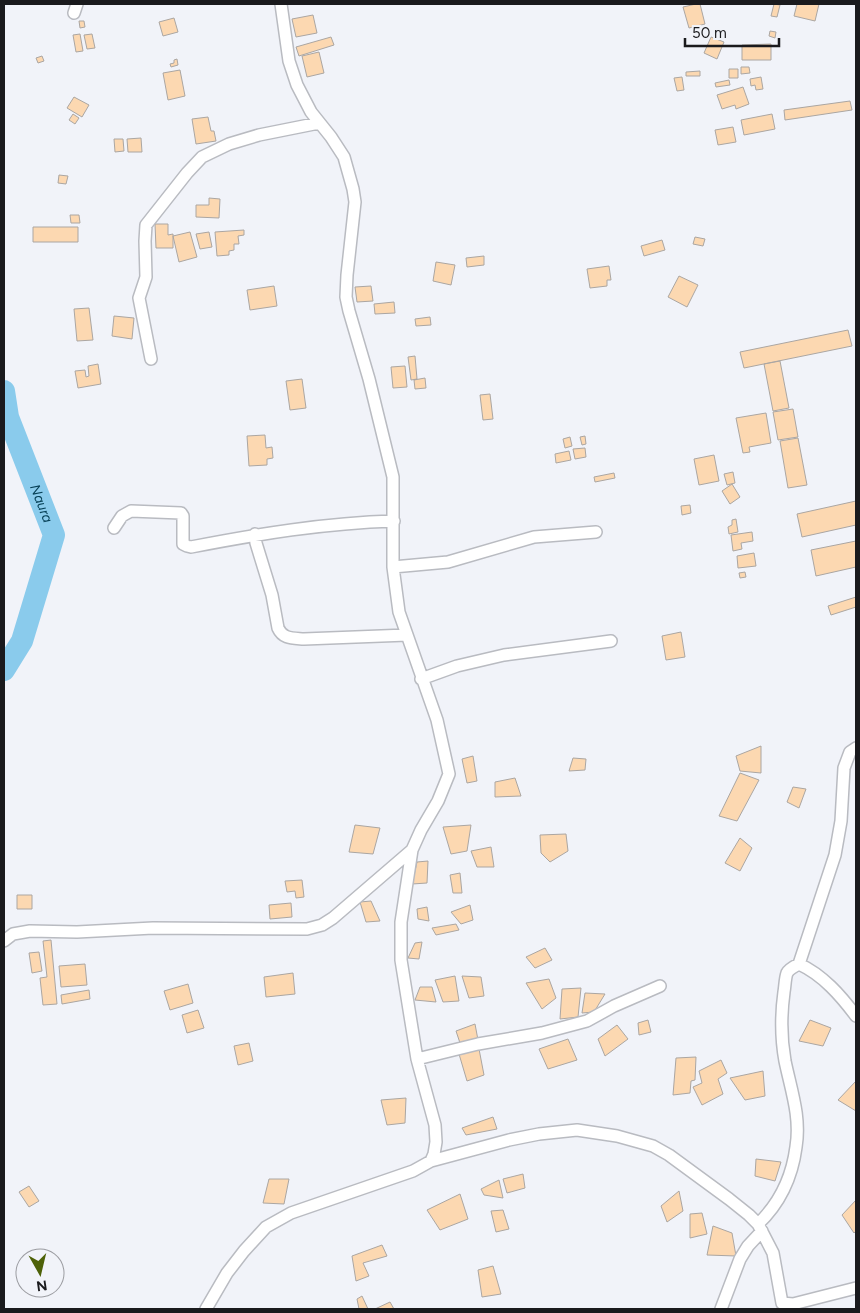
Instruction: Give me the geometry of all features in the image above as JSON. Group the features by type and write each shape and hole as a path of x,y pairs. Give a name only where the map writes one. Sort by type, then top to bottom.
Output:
{"street":[{"path":"281,4 289,61 294,77 304,99 344,157 354,190 355,202 346,297 390,463 394,491 394,567 399,612 437,720 449,774 438,801 412,850 401,922 401,950 417,1058 435,1125 436,1142 431,1161"},
{"path":"151,359 139,298 146,277 144,241 146,225 187,172 202,157 229,144 259,135 319,123"},
{"path":"114,528 122,516 131,511 177,512 183,516 182,538 183,544 187,546 255,534 346,522 394,521"},
{"path":"394,567 448,562 534,537 596,532"},
{"path":"255,534 281,634 287,637 304,639 407,635"},
{"path":"421,679 457,666 504,655 611,641"},
{"path":"721,1309 740,1259 775,1207 792,1170 797,1146 797,1122 794,1095 785,1060 783,1037 783,1001 787,973 800,964 835,856 841,821 844,768 850,752 856,748"},
{"path":"4,941 13,934 30,931 77,932 153,928 307,929 322,925 333,918 412,850"},
{"path":"800,964 840,994 856,1016"},
{"path":"417,1058 587,1021 614,1006 660,986"},
{"path":"206,1309 244,1251 266,1227 291,1213 413,1171 431,1161 509,1140 539,1134 577,1130 617,1136 653,1146 669,1155 740,1208 760,1228 773,1253 782,1303 793,1304 856,1288"}],"building":[{"path":"700,4 705,24 689,28 683,7"},
{"path":"774,4 780,5 777,17 771,16"},
{"path":"797,4 819,4 815,21 794,16"},
{"path":"313,15 317,33 296,37 292,19"},
{"path":"174,18 178,32 163,36 159,22"},
{"path":"79,21 84,21 85,27 80,28"},
{"path":"770,31 776,32 775,38 769,36"},
{"path":"80,34 83,51 76,52 73,35"},
{"path":"92,34 95,48 87,49 84,35"},
{"path":"331,37 334,45 299,56 296,47"},
{"path":"711,37 724,42 717,59 704,53"},
{"path":"771,44 771,60 742,60 742,45"},
{"path":"319,52 324,73 307,77 302,56"},
{"path":"42,56 44,61 38,63 36,58"},
{"path":"177,59 178,65 171,67 170,64 174,63 174,60"},
{"path":"741,67 749,67 750,73 741,74"},
{"path":"729,69 738,69 738,78 729,78"},
{"path":"180,70 185,96 168,100 163,73"},
{"path":"700,71 700,76 686,76 686,72"},
{"path":"682,77 684,90 677,91 674,78"},
{"path":"761,77 763,89 756,90 755,85 751,86 750,79"},
{"path":"729,80 730,85 716,87 715,83"},
{"path":"743,87 749,104 736,109 735,105 722,109 717,95"},
{"path":"74,97 89,105 82,117 67,108"},
{"path":"850,101 852,110 785,120 784,110"},
{"path":"73,114 79,118 75,124 69,120"},
{"path":"772,114 775,129 744,135 741,120"},
{"path":"208,117 211,131 214,131 216,141 196,144 192,119"},
{"path":"733,127 736,142 718,145 715,130"},
{"path":"141,138 142,152 128,152 127,139"},
{"path":"114,139 123,139 124,151 115,152"},
{"path":"59,175 68,176 66,184 58,183"},
{"path":"209,198 220,199 219,218 196,217 196,205 209,205"},
{"path":"70,215 79,215 80,223 71,223"},
{"path":"155,224 168,224 168,235 173,234 173,248 156,248"},
{"path":"33,227 78,227 78,242 33,242"},
{"path":"244,230 244,235 238,236 239,244 234,244 234,250 229,251 229,255 217,256 215,232"},
{"path":"190,232 197,257 179,262 173,236"},
{"path":"209,232 212,247 200,249 196,234"},
{"path":"695,237 705,239 703,246 693,244"},
{"path":"662,240 665,250 644,256 641,246"},
{"path":"484,256 484,265 467,267 466,258"},
{"path":"436,262 455,265 451,285 433,281"},
{"path":"609,266 611,280 607,280 607,286 590,288 587,269"},
{"path":"679,276 698,285 687,307 668,297"},
{"path":"274,286 277,306 250,310 247,290"},
{"path":"371,286 373,301 357,302 355,287"},
{"path":"394,302 395,313 375,314 374,304"},
{"path":"89,308 93,340 77,341 74,309"},
{"path":"114,316 134,318 132,339 112,336"},
{"path":"430,317 431,325 416,326 415,319"},
{"path":"848,330 852,346 744,368 740,352"},
{"path":"415,356 417,379 411,380 408,357"},
{"path":"780,361 789,408 773,411 764,364"},
{"path":"98,364 101,384 78,388 75,371 85,370 86,377 89,376 88,366"},
{"path":"405,366 407,387 393,388 391,367"},
{"path":"425,378 426,388 415,389 414,380"},
{"path":"302,379 306,408 290,410 286,381"},
{"path":"490,394 493,419 483,420 480,395"},
{"path":"793,409 798,437 778,440 773,412"},
{"path":"766,413 771,443 749,447 750,452 743,453 736,418"},
{"path":"265,435 266,448 272,447 273,458 267,459 267,465 249,466 247,436"},
{"path":"585,436 586,444 582,445 580,437"},
{"path":"570,437 572,446 565,448 563,439"},
{"path":"798,438 807,485 788,488 780,441"},
{"path":"585,448 586,457 575,459 573,449"},
{"path":"569,451 571,460 556,463 555,454"},
{"path":"714,455 719,481 699,485 694,459"},
{"path":"733,472 735,483 727,485 724,474"},
{"path":"614,473 615,478 595,482 594,477"},
{"path":"732,484 740,497 730,504 722,491"},
{"path":"856,501 856,525 802,537 797,514"},
{"path":"690,505 691,513 682,515 681,506"},
{"path":"736,519 738,532 729,534 728,527 732,525 732,520"},
{"path":"752,532 753,541 741,543 742,549 733,551 731,535"},
{"path":"856,541 856,567 816,576 811,550"},
{"path":"754,553 756,566 738,568 737,556"},
{"path":"745,572 746,577 740,578 739,573"},
{"path":"856,597 856,607 831,615 828,606"},
{"path":"681,632 685,657 666,660 662,636"},
{"path":"761,746 761,773 740,771 736,756"},
{"path":"473,756 477,781 467,783 462,759"},
{"path":"573,758 586,759 585,770 569,771"},
{"path":"740,773 759,780 737,821 719,816"},
{"path":"515,778 521,796 495,797 495,782"},
{"path":"793,787 806,789 799,808 787,802"},
{"path":"355,825 380,828 373,854 349,852"},
{"path":"471,825 467,851 451,854 443,827"},
{"path":"566,834 568,851 550,862 541,853 540,835"},
{"path":"740,838 752,848 740,871 725,863"},
{"path":"491,847 494,867 477,867 471,851"},
{"path":"428,861 427,883 412,884 417,862"},
{"path":"460,873 462,893 453,893 450,875"},
{"path":"302,880 304,897 296,898 295,891 287,892 285,881"},
{"path":"17,895 32,895 32,909 17,909"},
{"path":"371,901 380,921 366,922 360,902"},
{"path":"291,903 292,917 270,919 269,905"},
{"path":"470,905 473,920 461,924 451,912"},
{"path":"427,907 429,921 418,919 417,909"},
{"path":"456,924 459,930 436,935 432,928"},
{"path":"51,940 57,1004 43,1005 40,978 47,977 43,941"},
{"path":"422,942 419,959 408,958 415,943"},
{"path":"545,948 552,960 535,968 526,957"},
{"path":"39,952 42,971 32,973 29,953"},
{"path":"85,964 87,985 61,987 59,966"},
{"path":"293,973 295,994 266,997 264,977"},
{"path":"455,976 459,1001 443,1002 435,980"},
{"path":"462,976 481,977 484,996 469,998"},
{"path":"549,979 556,998 542,1009 526,983"},
{"path":"188,984 193,1003 170,1010 164,991"},
{"path":"420,987 432,987 436,1002 415,1000"},
{"path":"581,988 578,1017 560,1019 562,989"},
{"path":"89,990 90,999 62,1004 61,995"},
{"path":"585,993 605,994 594,1012 582,1013"},
{"path":"198,1010 204,1028 187,1033 182,1015"},
{"path":"648,1020 651,1032 639,1035 638,1023"},
{"path":"810,1020 831,1028 823,1046 799,1041"},
{"path":"475,1024 478,1040 460,1043 456,1031"},
{"path":"617,1025 628,1039 605,1056 598,1039"},
{"path":"568,1039 577,1060 548,1069 539,1049"},
{"path":"249,1043 253,1061 238,1065 234,1046"},
{"path":"479,1049 484,1075 467,1081 459,1054"},
{"path":"696,1057 695,1080 691,1081 690,1093 673,1095 676,1058"},
{"path":"721,1060 727,1073 718,1079 723,1094 702,1105 693,1087 702,1083 699,1071"},
{"path":"763,1071 765,1096 745,1100 730,1078"},
{"path":"856,1081 856,1111 838,1100"},
{"path":"406,1098 405,1123 387,1125 381,1100"},
{"path":"493,1117 497,1129 466,1135 462,1128"},
{"path":"756,1159 781,1162 775,1181 755,1176"},
{"path":"523,1174 525,1188 507,1193 503,1179"},
{"path":"269,1179 289,1179 284,1204 263,1203"},
{"path":"499,1180 503,1198 484,1195 481,1189"},
{"path":"29,1186 39,1201 29,1207 19,1192"},
{"path":"679,1191 683,1211 667,1222 661,1206"},
{"path":"460,1194 468,1219 440,1230 427,1210"},
{"path":"856,1200 856,1231 854,1233 842,1215"},
{"path":"503,1210 509,1229 496,1232 491,1211"},
{"path":"702,1213 707,1234 690,1238 690,1214"},
{"path":"713,1226 732,1233 736,1256 707,1255"},
{"path":"382,1245 387,1256 363,1263 369,1276 356,1281 352,1256"},
{"path":"493,1266 501,1294 482,1297 478,1270"},
{"path":"362,1296 368,1309 359,1309 357,1299"},
{"path":"390,1302 394,1309 375,1309"}],"waterway":[{"name":"Naura","path":"4,391 8,417 54,535 22,641 4,670"}]}
